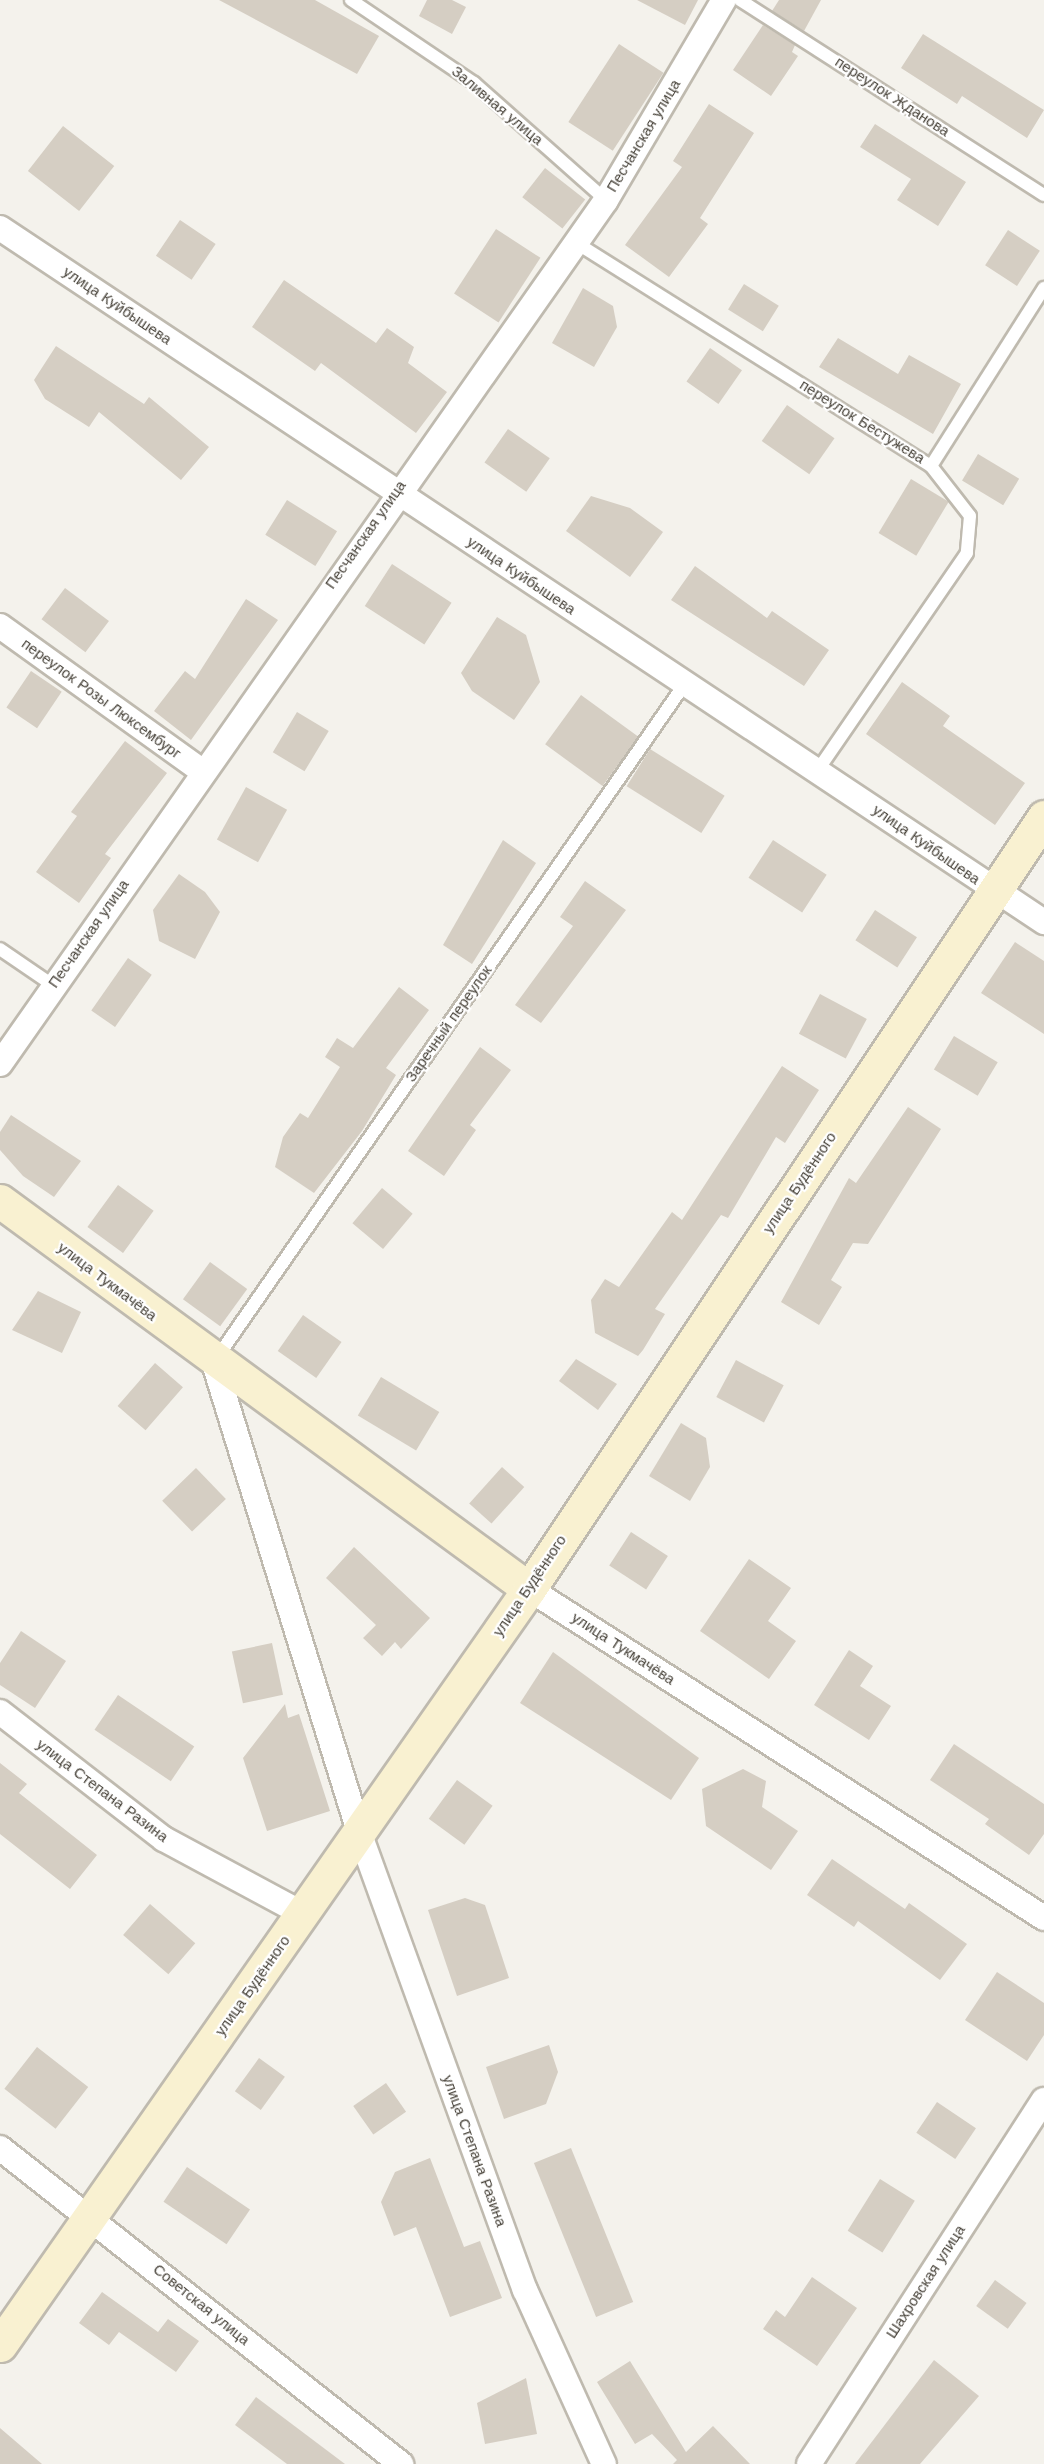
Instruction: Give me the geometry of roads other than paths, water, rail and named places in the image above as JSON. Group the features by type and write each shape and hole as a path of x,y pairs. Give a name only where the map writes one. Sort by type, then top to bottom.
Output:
{"street":[{"name":"Песчанская улица","path":"0,1064 396,492 606,200 724,0"},
{"name":"улица Куйбышева","path":"0,228 684,685 818,770 994,892 1044,922"},
{"name":"переулок Розы Люксембург","path":"0,627 202,771"},
{"name":"улица Будённого","path":"0,2345 92,2218 529,1589 1044,818"},
{"name":"улица Тукмачёва","path":"0,1201 214,1363 529,1589 1044,1918"},
{"path":"214,1363 359,1832"},
{"name":"улица Степана Разина","path":"0,1712 164,1839 303,1914"},
{"name":"улица Степана Разина","path":"359,1832 525,2290 604,2464"},
{"name":"Шахровская улица","path":"809,2464 1044,2100"},
{"name":"Советская улица","path":"0,2148 92,2218 401,2464"}],"lane":[{"name":"Заливная улица","path":"351,0 474,83 606,200"},
{"name":"переулок Жданова","path":"740,0 1044,195"},
{"name":"переулок Бестужева","path":"575,242 931,466 970,516 967,553 818,770"},
{"path":"931,466 1044,288"},
{"name":"Заречный переулок","path":"214,1363 684,685"},
{"path":"0,949 54,986"}]}
